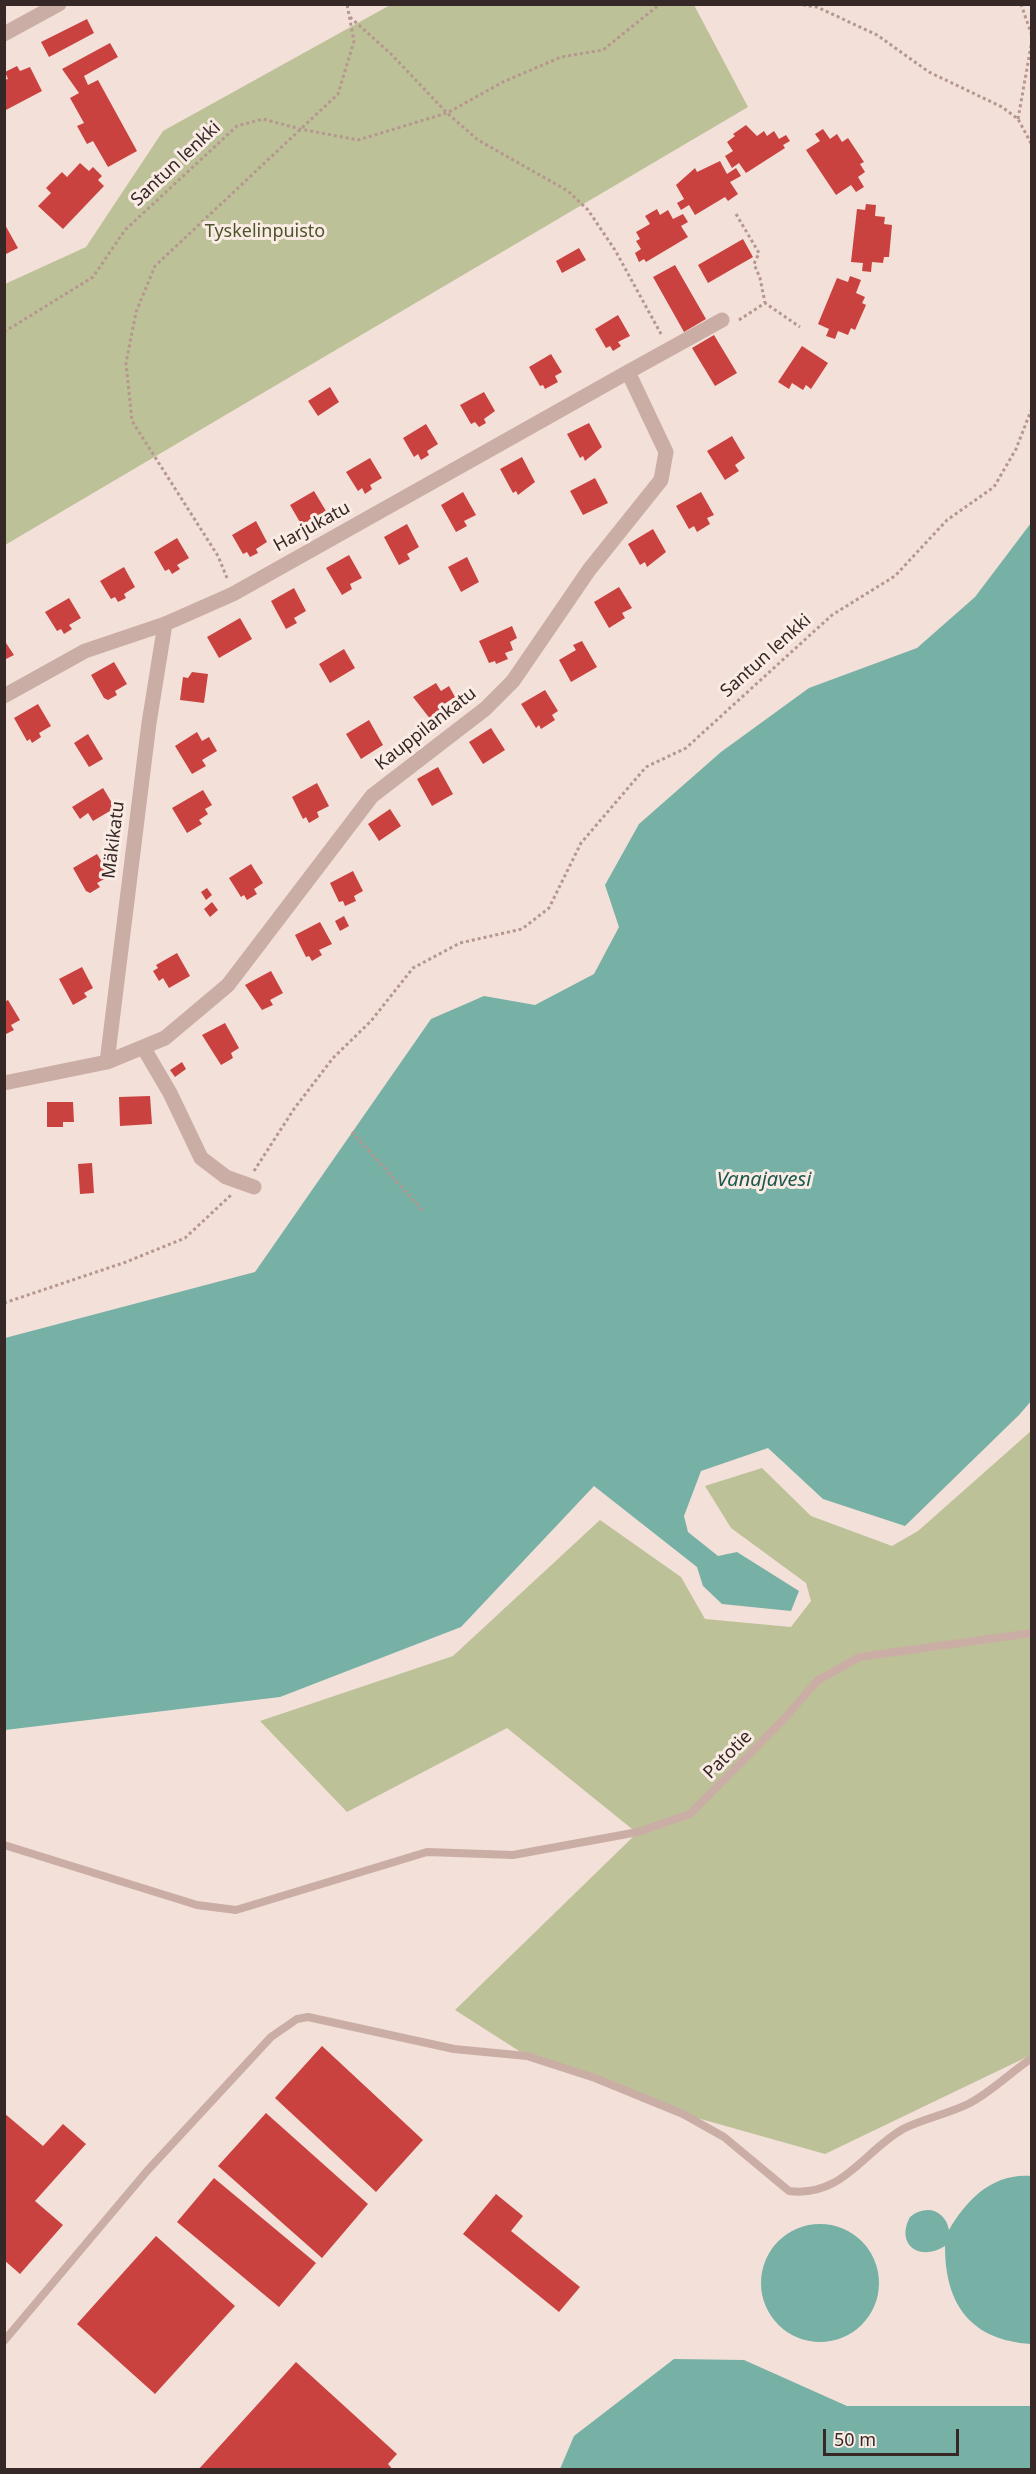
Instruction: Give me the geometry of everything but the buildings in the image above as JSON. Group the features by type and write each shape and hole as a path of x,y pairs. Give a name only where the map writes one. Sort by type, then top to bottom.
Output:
{"street":[{"path":"4,34 58,4"},
{"path":"628,372 729,321"},
{"name":"Harjukatu","path":"4,696 85,651 165,624 233,594 628,372"},
{"name":"Kauppilankatu","path":"4,1083 107,1062 165,1038 228,985 372,796 485,709 513,681 589,570 662,480 666,452 628,372"},
{"name":"Mäkikatu","path":"107,1062 149,723 165,624"},
{"path":"143,1047 170,1093 201,1158 226,1177 249,1185"}],"lane":[{"name":"Patotie","path":"4,1845 197,1905 236,1910 427,1852 513,1855 638,1832 690,1814 785,1718 817,1680 859,1657 1032,1633"},
{"path":"4,2341 147,2171 271,2037 297,2019 308,2016 454,2049 527,2056 595,2078 683,2114 724,2137 789,2192 799,2193 825,2187 850,2174 903,2129 971,2103 1032,2058"}],"path":[{"path":"233,594 218,556 132,421 126,363 136,312 155,266 338,94 354,41 347,4"},
{"name":"Santun lenkki","path":"4,332 93,277 125,230 237,126 263,119 358,140 447,113 503,82 561,57 603,50 660,4"},
{"path":"797,4 818,7 877,35 929,72 1002,107 1018,119 1032,145"},
{"path":"1018,119 1032,38 1021,4"},
{"path":"349,16 391,54 447,113 478,140 568,191 588,210 615,250 670,349"},
{"path":"736,214 759,253 754,264 760,278 765,303 800,327"},
{"path":"729,321 765,303"},
{"name":"Santun lenkki","path":"249,1185 251,1176 294,1108 333,1058 371,1022 413,968 460,943 522,929 549,908 581,843 646,766 686,748 832,615 896,576 947,520 994,487 1016,449 1031,409"},
{"path":"352,1132 423,1211"},
{"path":"4,1303 126,1262 185,1238 249,1185"}],"green space":[{"name":"Tyskelinpuisto","path":"392,4 694,5 748,107 5,545 5,284 86,247 163,131"},
{"path":"1031,1431 1031,2055 825,2154 683,2114 527,2056 455,2010 637,1833 507,1728 347,1812 260,1721 453,1656 600,1520 681,1577 705,1619 791,1627 811,1601 806,1583 731,1528 705,1486 762,1468 811,1516 892,1546 918,1531"}],"water":[{"name":"Vanajavesi","path":"1031,523 1032,1400 905,1526 823,1499 768,1448 701,1471 684,1516 688,1532 718,1556 737,1552 799,1591 791,1611 722,1604 703,1586 697,1567 594,1486 461,1627 280,1697 5,1730 5,1338 255,1272 431,1019 484,996 535,1005 594,974 619,927 605,885 639,824 721,752 809,688 917,648 975,597"},
{"path":"1032,2176 1031,2344 1010,2341 977,2327 956,2302 946,2267 945,2246 927,2252 912,2248 906,2236 906,2227 910,2217 928,2210 939,2214 947,2223 949,2230 964,2208 982,2190 1005,2179"},
{"path":"820,2224 843,2228 862,2241 875,2260 879,2283 875,2306 862,2325 843,2338 820,2342 797,2338 778,2325 765,2306 761,2283 765,2260 778,2241 797,2228"},
{"path":"674,2359 744,2360 847,2406 1031,2406 1031,2469 560,2469 574,2436"}]}
